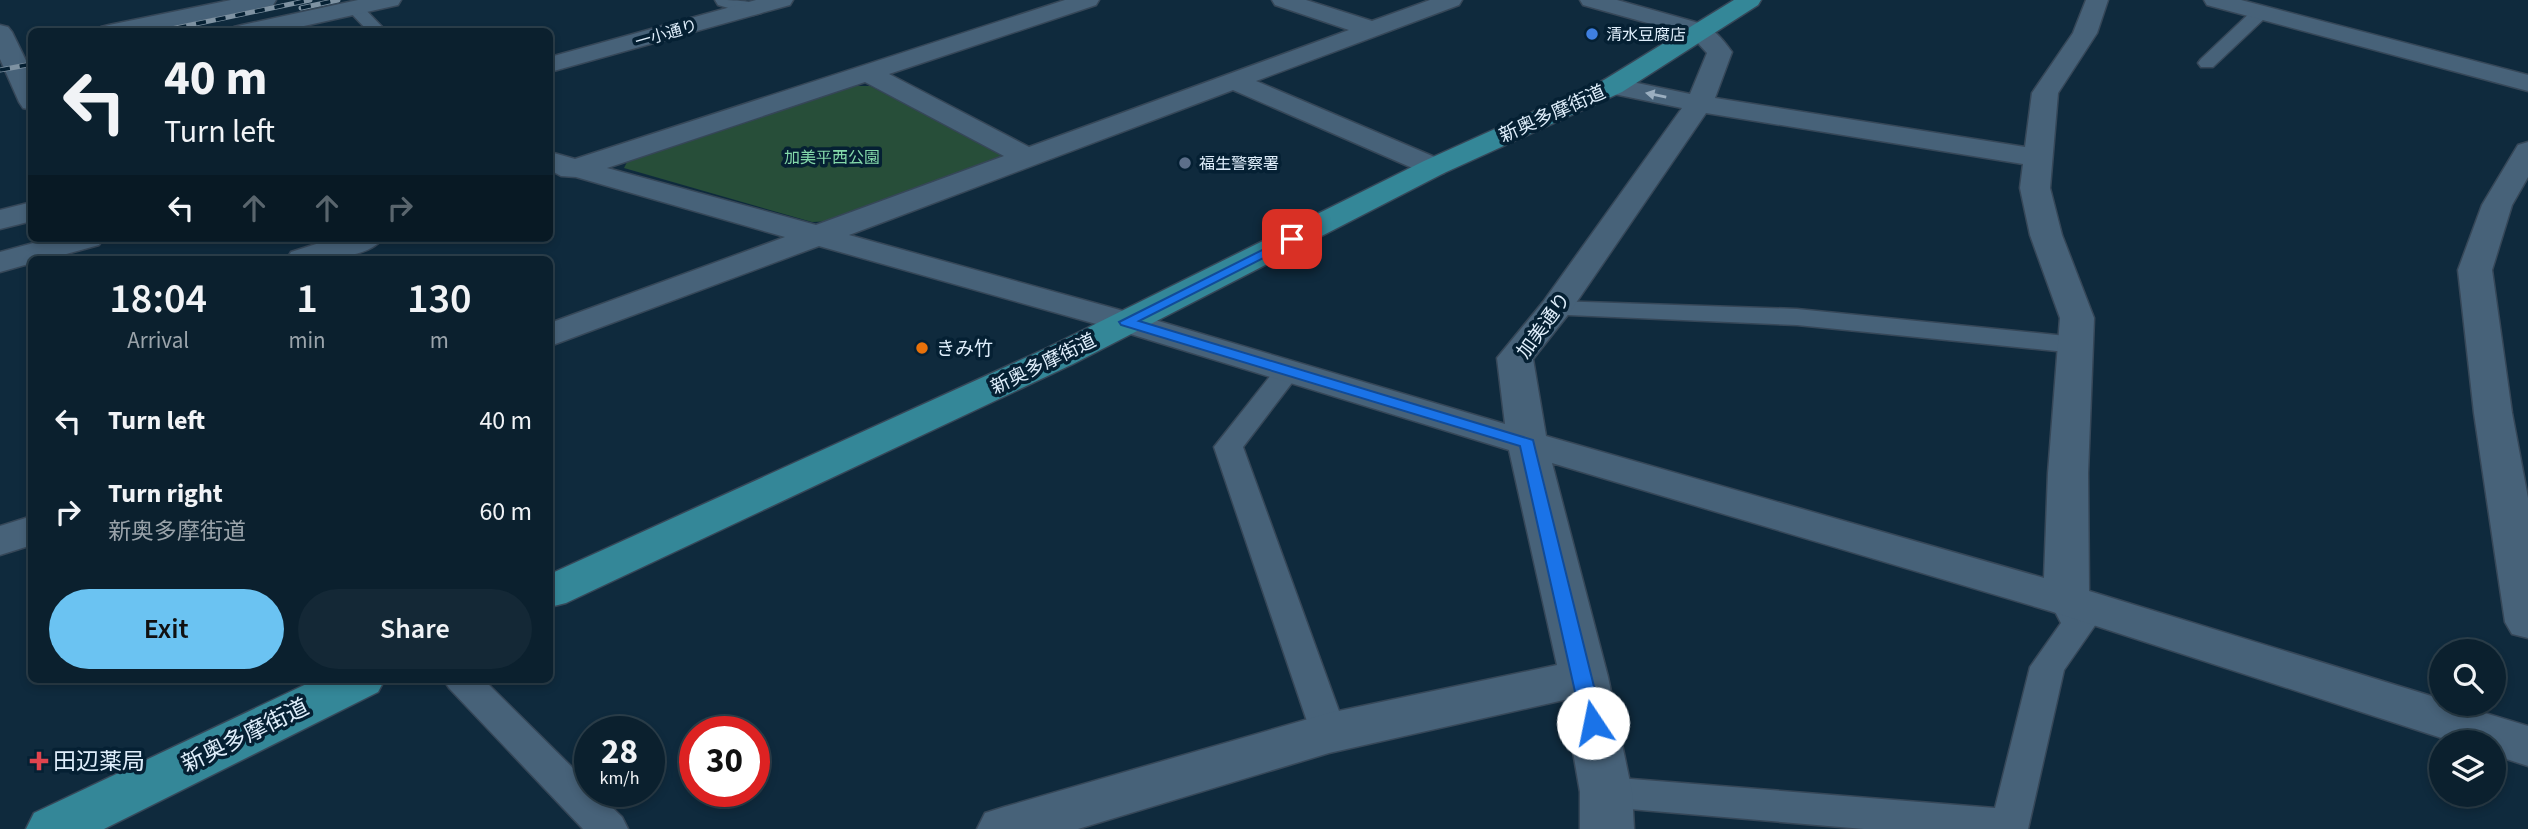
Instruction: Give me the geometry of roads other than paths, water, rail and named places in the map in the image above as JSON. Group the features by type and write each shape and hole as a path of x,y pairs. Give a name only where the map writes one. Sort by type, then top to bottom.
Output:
{"main road":[{"name":"新奥多摩街道","path":"553,591 1060,356 1434,167 1613,86 1698,30 1750,0"},
{"name":"新奥多摩街道","path":"53,829 309,690 342,683"}],"street":[{"path":"128,28 265,0"},
{"path":"261,28 390,0"},
{"path":"726,0 753,8"},
{"name":"一小通り","path":"553,64 782,0"},
{"path":"558,169 868,73 1088,0"},
{"path":"1283,0 1371,29"},
{"path":"553,334 1451,0"},
{"path":"1591,0 1698,30"},
{"path":"2066,600 2068,473 2077,318 2046,235 2035,188 2045,93 2085,33 2097,0"},
{"path":"2215,0 2528,83"},
{"name":"加美通り","path":"1606,811 1584,677 1527,443 1515,358 1555,309 1699,104 1720,52 1698,30"},
{"path":"10,46 17,79 28,97"},
{"path":"868,73 1026,157"},
{"path":"1231,80 1434,167"},
{"path":"1613,86 1699,104 2037,158"},
{"path":"2528,151 2497,205 2475,270 2493,413 2528,622"},
{"path":"558,169 814,235 1126,322 1527,443 2066,600 2528,746"},
{"path":"0,220 28,212"},
{"path":"0,262 75,242"},
{"path":"312,256 355,242"},
{"path":"0,541 28,531"},
{"path":"1004,829 1329,733 1584,677"}],"lane":[{"path":"354,8 375,28"},
{"path":"2207,63 2260,13"},
{"path":"1555,309 1797,317 2076,345"},
{"path":"1288,371 1228,447 1329,733"},
{"path":"1606,811 2010,825 2047,667 2079,624 2066,600"},
{"path":"465,683 608,829"}],"railway":[{"path":"176,28 310,0"},
{"path":"301,8 338,0"},
{"path":"0,70 28,65"}],"place":[{"name":"清水豆腐店","path":"1592,34"},
{"name":"福生警察署","path":"1185,163"},
{"name":"きみ竹","path":"922,348"},
{"name":"田辺薬局","path":"39,761"}],"park label":[{"name":"加美平西公園","path":"832,157"}]}
